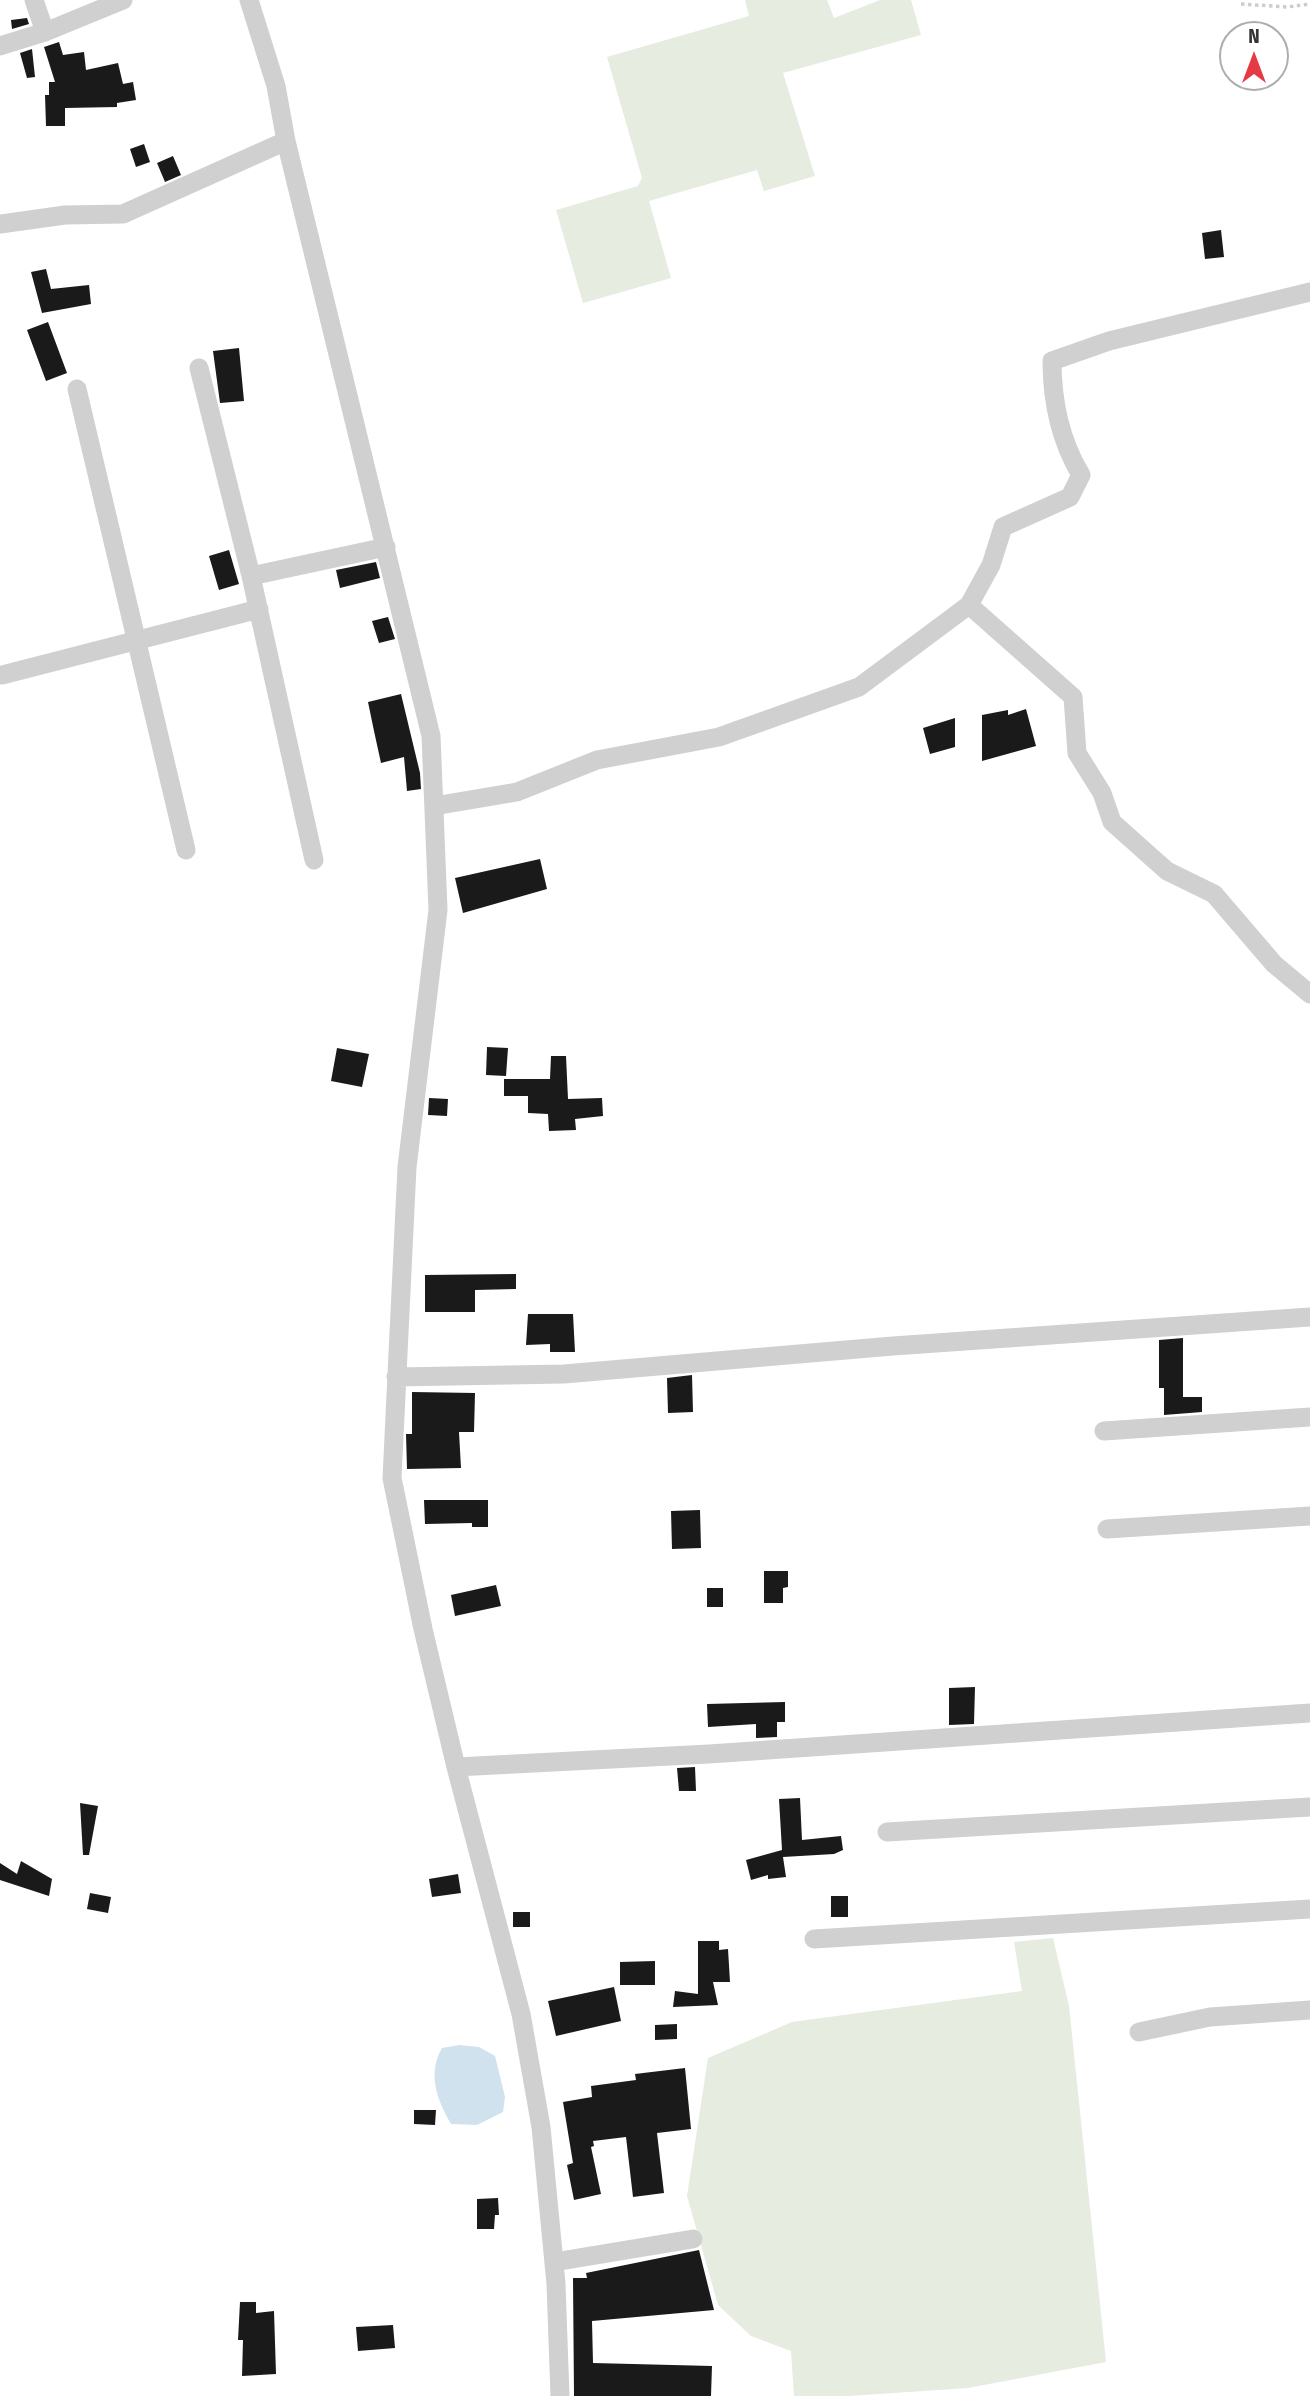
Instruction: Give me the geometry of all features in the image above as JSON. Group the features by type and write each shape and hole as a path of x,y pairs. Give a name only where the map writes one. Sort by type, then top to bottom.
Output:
{"street":[{"path":"34,0 45,32"},
{"path":"0,46 45,32 123,0"},
{"path":"249,0 276,86 286,141 431,736 438,910 407,1167 392,1478 423,1629 456,1767 521,2014 541,2127 554,2262 561,2396"},
{"path":"0,224 65,215 123,214 286,141"},
{"path":"434,806 517,792 597,760 719,737 859,687 938,632 969,606 991,565 1003,527 1070,497 1081,475 1070,458 1052,397 1052,361 1109,341 1310,292"},
{"path":"199,368 259,608 314,860"},
{"path":"76,389 186,850"},
{"path":"251,576 386,547"},
{"path":"969,606 1073,697 1077,753 1102,793 1112,822 1167,871 1214,894 1273,964 1310,995"},
{"path":"2,675 259,608"},
{"path":"396,1377 564,1374 894,1346 1310,1317"},
{"path":"1104,1431 1310,1417"},
{"path":"1107,1530 1310,1516"},
{"path":"456,1767 723,1754 1310,1713"},
{"path":"887,1832 1310,1807"},
{"path":"814,1939 1310,1909"},
{"path":"1139,2032 1210,2017 1310,2010"},
{"path":"554,2262 693,2239"}],"path":[{"path":"1241,4 1287,7 1310,4"}],"shaded area":[{"path":"745,0 827,0 834,18 880,0 911,0 921,35 783,73 815,176 764,191 757,170 649,201 671,278 583,303 556,210 638,186 642,178 607,57 749,16"},
{"path":"1053,1938 1069,2006 1106,2362 968,2388 849,2396 794,2396 791,2351 751,2336 718,2305 687,2196 708,2058 792,2022 1022,1991 1014,1942"}],"water":[{"path":"459,2045 479,2047 495,2056 505,2097 503,2112 477,2125 451,2124 438,2096 435,2067 442,2048"}],"building":[{"path":"27,18 29,24 12,29 11,20"},
{"path":"59,42 63,55 84,52 86,70 118,63 123,84 133,82 136,100 117,103 117,107 65,108 65,126 46,126 45,95 49,95 49,82 55,82 44,47"},
{"path":"32,49 35,77 27,78 20,53"},
{"path":"144,144 150,162 136,167 130,149"},
{"path":"173,156 181,175 165,182 157,163"},
{"path":"1221,230 1224,257 1205,259 1202,233"},
{"path":"46,269 51,289 89,285 91,304 42,313 31,272"},
{"path":"48,322 67,373 46,381 27,330"},
{"path":"239,348 244,401 220,403 213,351"},
{"path":"229,550 239,584 219,590 209,556"},
{"path":"376,562 380,578 340,588 336,570"},
{"path":"388,617 395,639 379,643 372,621"},
{"path":"401,694 420,773 421,789 407,791 404,757 381,763 368,702"},
{"path":"1026,709 1036,746 982,761 982,715 1008,710 1008,715"},
{"path":"955,718 955,747 930,754 923,728"},
{"path":"540,859 547,889 463,913 455,878"},
{"path":"487,1047 508,1048 506,1076 486,1075"},
{"path":"337,1048 369,1054 362,1087 331,1081"},
{"path":"551,1056 566,1056 568,1099 602,1098 603,1116 575,1119 576,1130 549,1131 548,1114 528,1113 528,1096 504,1096 504,1079 550,1079"},
{"path":"429,1098 448,1099 447,1116 428,1115"},
{"path":"516,1274 516,1289 475,1290 475,1312 425,1312 425,1275"},
{"path":"528,1314 573,1314 575,1352 550,1352 550,1344 526,1345"},
{"path":"1183,1338 1183,1397 1202,1397 1202,1412 1164,1415 1164,1388 1159,1388 1159,1340"},
{"path":"692,1375 693,1412 668,1413 667,1378"},
{"path":"412,1392 475,1393 474,1432 459,1432 461,1468 407,1469 406,1434 412,1434"},
{"path":"424,1500 488,1500 488,1527 472,1527 472,1523 425,1524"},
{"path":"700,1510 701,1548 672,1549 671,1511"},
{"path":"764,1571 788,1571 788,1587 783,1588 783,1603 764,1603"},
{"path":"496,1585 501,1606 455,1616 451,1595"},
{"path":"707,1588 723,1588 723,1607 707,1607"},
{"path":"975,1687 974,1724 949,1725 949,1688"},
{"path":"785,1702 785,1722 777,1722 777,1737 756,1738 756,1724 708,1727 707,1704"},
{"path":"695,1767 696,1791 679,1791 677,1768"},
{"path":"800,1798 802,1840 841,1836 843,1850 834,1854 783,1857 786,1877 768,1879 768,1875 751,1880 746,1860 782,1850 779,1799"},
{"path":"80,1803 98,1806 89,1855 83,1855"},
{"path":"21,1861 52,1879 49,1896 0,1880 0,1863 17,1874"},
{"path":"458,1874 461,1893 432,1897 429,1879"},
{"path":"90,1893 111,1897 108,1913 87,1909"},
{"path":"831,1896 848,1896 848,1917 831,1917"},
{"path":"513,1912 530,1912 530,1927 513,1927"},
{"path":"698,1941 719,1941 719,1950 728,1949 730,1982 713,1982 718,2005 673,2007 675,1991 698,1994"},
{"path":"655,1961 655,1985 620,1985 620,1962"},
{"path":"614,1987 621,2021 556,2036 548,2001"},
{"path":"677,2024 677,2039 655,2040 655,2025"},
{"path":"685,2068 691,2129 657,2133 664,2193 633,2197 626,2137 593,2141 594,2146 591,2147 601,2194 574,2200 567,2165 573,2163 563,2102 592,2097 591,2086 636,2080 635,2074"},
{"path":"414,2110 436,2110 435,2125 414,2124"},
{"path":"498,2198 499,2215 495,2215 494,2229 477,2229 477,2199"},
{"path":"699,2250 714,2310 592,2321 593,2363 712,2366 711,2396 574,2396 573,2278 587,2278 586,2273"},
{"path":"240,2302 256,2302 256,2313 274,2311 276,2374 242,2376 243,2340 238,2340"},
{"path":"393,2325 395,2348 358,2351 356,2327"}]}
